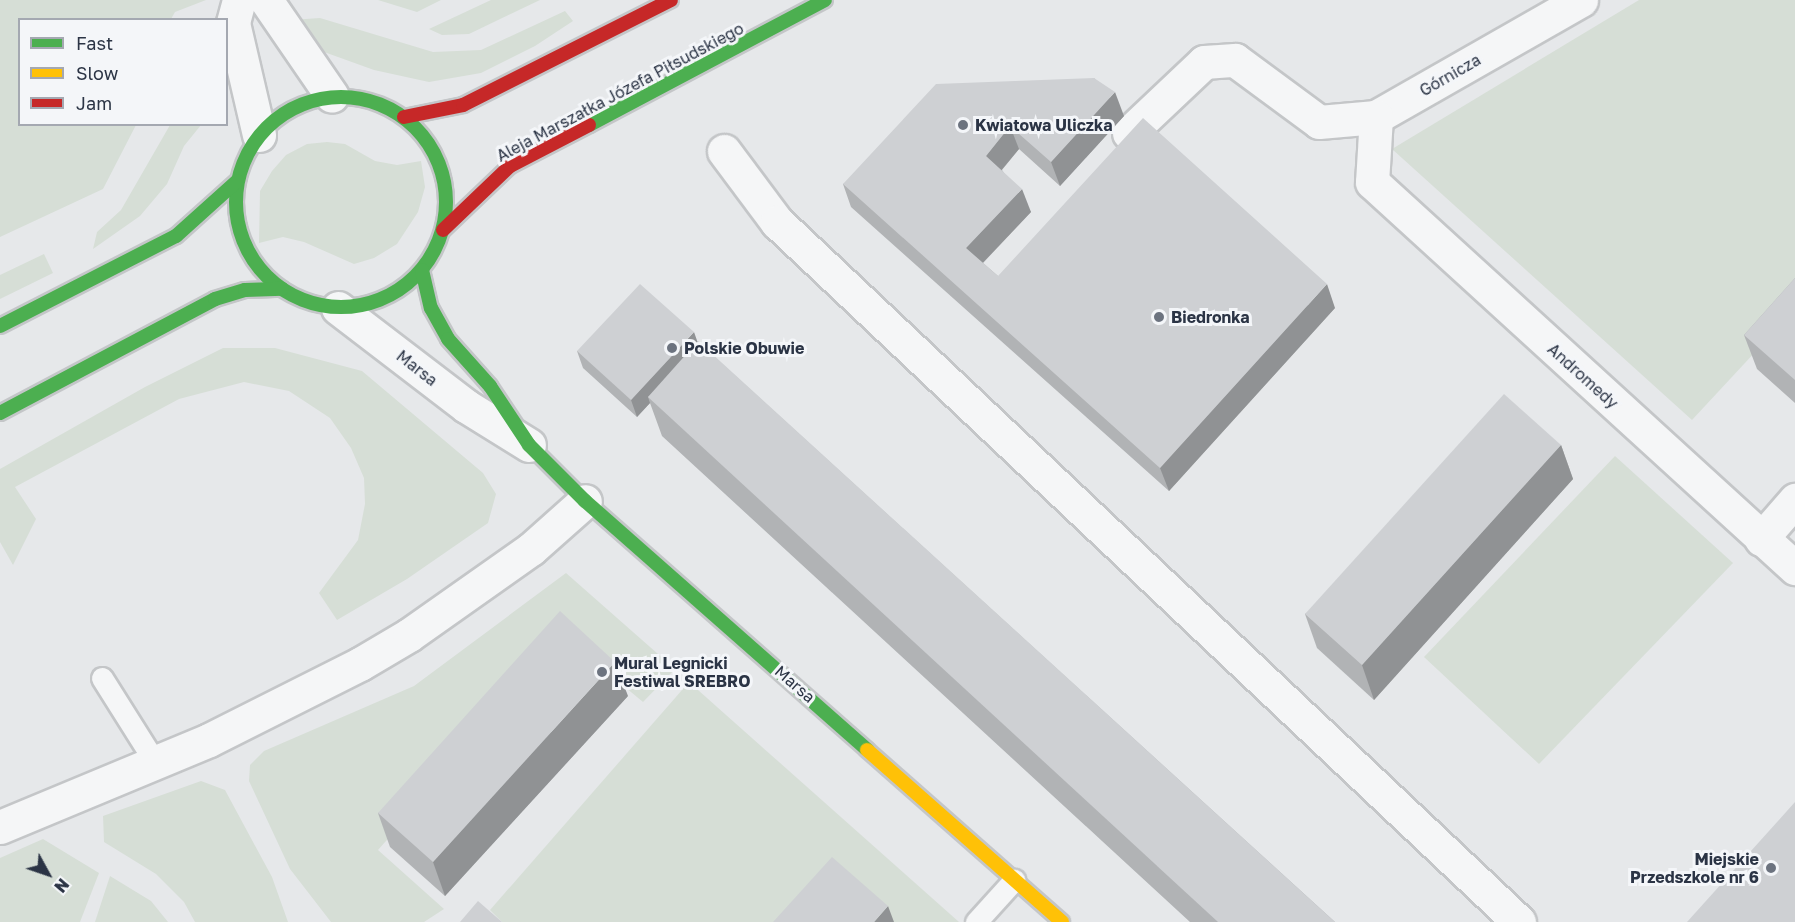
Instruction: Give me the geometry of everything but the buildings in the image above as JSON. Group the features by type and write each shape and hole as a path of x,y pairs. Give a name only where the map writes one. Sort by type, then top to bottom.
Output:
{"street":[{"path":"239,0 233,23 259,135"},
{"path":"266,0 332,96"},
{"path":"404,117 463,105 671,0"},
{"name":"Aleja Marszałka Józefa Piłsudskiego","path":"443,230 510,165 825,0"},
{"name":"Górnicza","path":"1376,117 1581,0"},
{"path":"1129,133 1204,62 1235,60 1319,122 1376,117"},
{"path":"0,326 176,236 237,180 259,135 280,116 304,103 332,96 382,104 404,117 426,140 441,167 447,198 443,230 422,270 398,290 369,303 338,308 309,303 282,289 259,268 243,242 236,212 237,180"},
{"name":"Andromedy","path":"1376,117 1372,182 1795,568"},
{"path":"724,151 777,222 1519,922"},
{"name":"Marsa","path":"422,270 431,308 448,339 490,386 529,445 585,501 1062,922"},
{"path":"0,413 215,299 245,290 282,289"},
{"name":"Marsa","path":"338,308 466,406 529,445"},
{"path":"1761,538 1795,500"},
{"path":"0,827 239,724 409,635 531,549 585,501"}],"lane":[{"path":"102,678 155,762"},
{"path":"976,922 1014,880"}],"shaded area":[{"path":"0,0 206,0 175,12 172,18 18,18 18,126 135,126 103,189 0,237"},
{"path":"378,0 441,0 417,12"},
{"path":"491,0 540,0 469,34 442,35 429,29"},
{"path":"1639,0 1795,0 1795,309 1692,420 1392,149"},
{"path":"565,11 573,21 535,46 481,73 429,82 374,70 313,48 291,20 320,18 433,52 481,50"},
{"path":"169,126 200,126 184,146 167,184 140,216 93,249 97,232 121,210"},
{"path":"327,142 345,144 375,161 397,165 421,161 425,187 418,212 397,244 374,258 354,264 304,242 283,237 259,243 260,191 272,171 286,155 307,144"},
{"path":"44,254 53,273 0,299 0,275"},
{"path":"223,348 275,348 362,371 483,473 496,494 488,523 407,579 337,620 319,593 358,540 365,504 364,478 351,448 330,418 289,391 244,382 179,399 15,487 36,519 13,565 0,542 0,469 145,387"},
{"path":"1615,456 1733,563 1539,764 1424,657"},
{"path":"566,573 675,669 643,702 566,638 378,850 444,909 424,922 331,922 290,869 249,781 250,765 264,751 414,686"},
{"path":"689,682 959,922 502,922 490,910"},
{"path":"201,781 225,790 272,877 288,922 195,922 184,902 156,874 104,842 103,816"},
{"path":"43,839 99,873 80,922 0,922 0,858"},
{"path":"110,876 151,901 168,922 95,922"}],"traffic: fast":[{"path":"589,125 825,0"},
{"path":"331,97 351,97 391,109 422,135 438,162 446,192 446,202 444,222 434,252 408,283 381,299 351,307 331,307 291,295 260,269 244,242 236,212 236,192 248,152 274,121 301,105 331,97"},
{"path":"0,326 176,236 237,181"},
{"path":"422,270 431,308 448,339 490,386 529,445 585,501 867,750"},
{"path":"0,413 215,299 245,290 282,289"}],"traffic: slow":[{"path":"867,750 1062,922"}],"traffic: jam":[{"path":"404,117 463,105 671,0"},
{"path":"443,230 510,166 589,125"}],"place":[{"name":"Kwiatowa Uliczka","path":"963,125"},
{"name":"Biedronka","path":"1159,317"},
{"name":"Polskie Obuwie","path":"672,348"},
{"name":"Mural Legnicki Festiwal SREBRO","path":"602,672"},
{"name":"Miejskie Przedszkole nr 6","path":"1771,868"}]}
